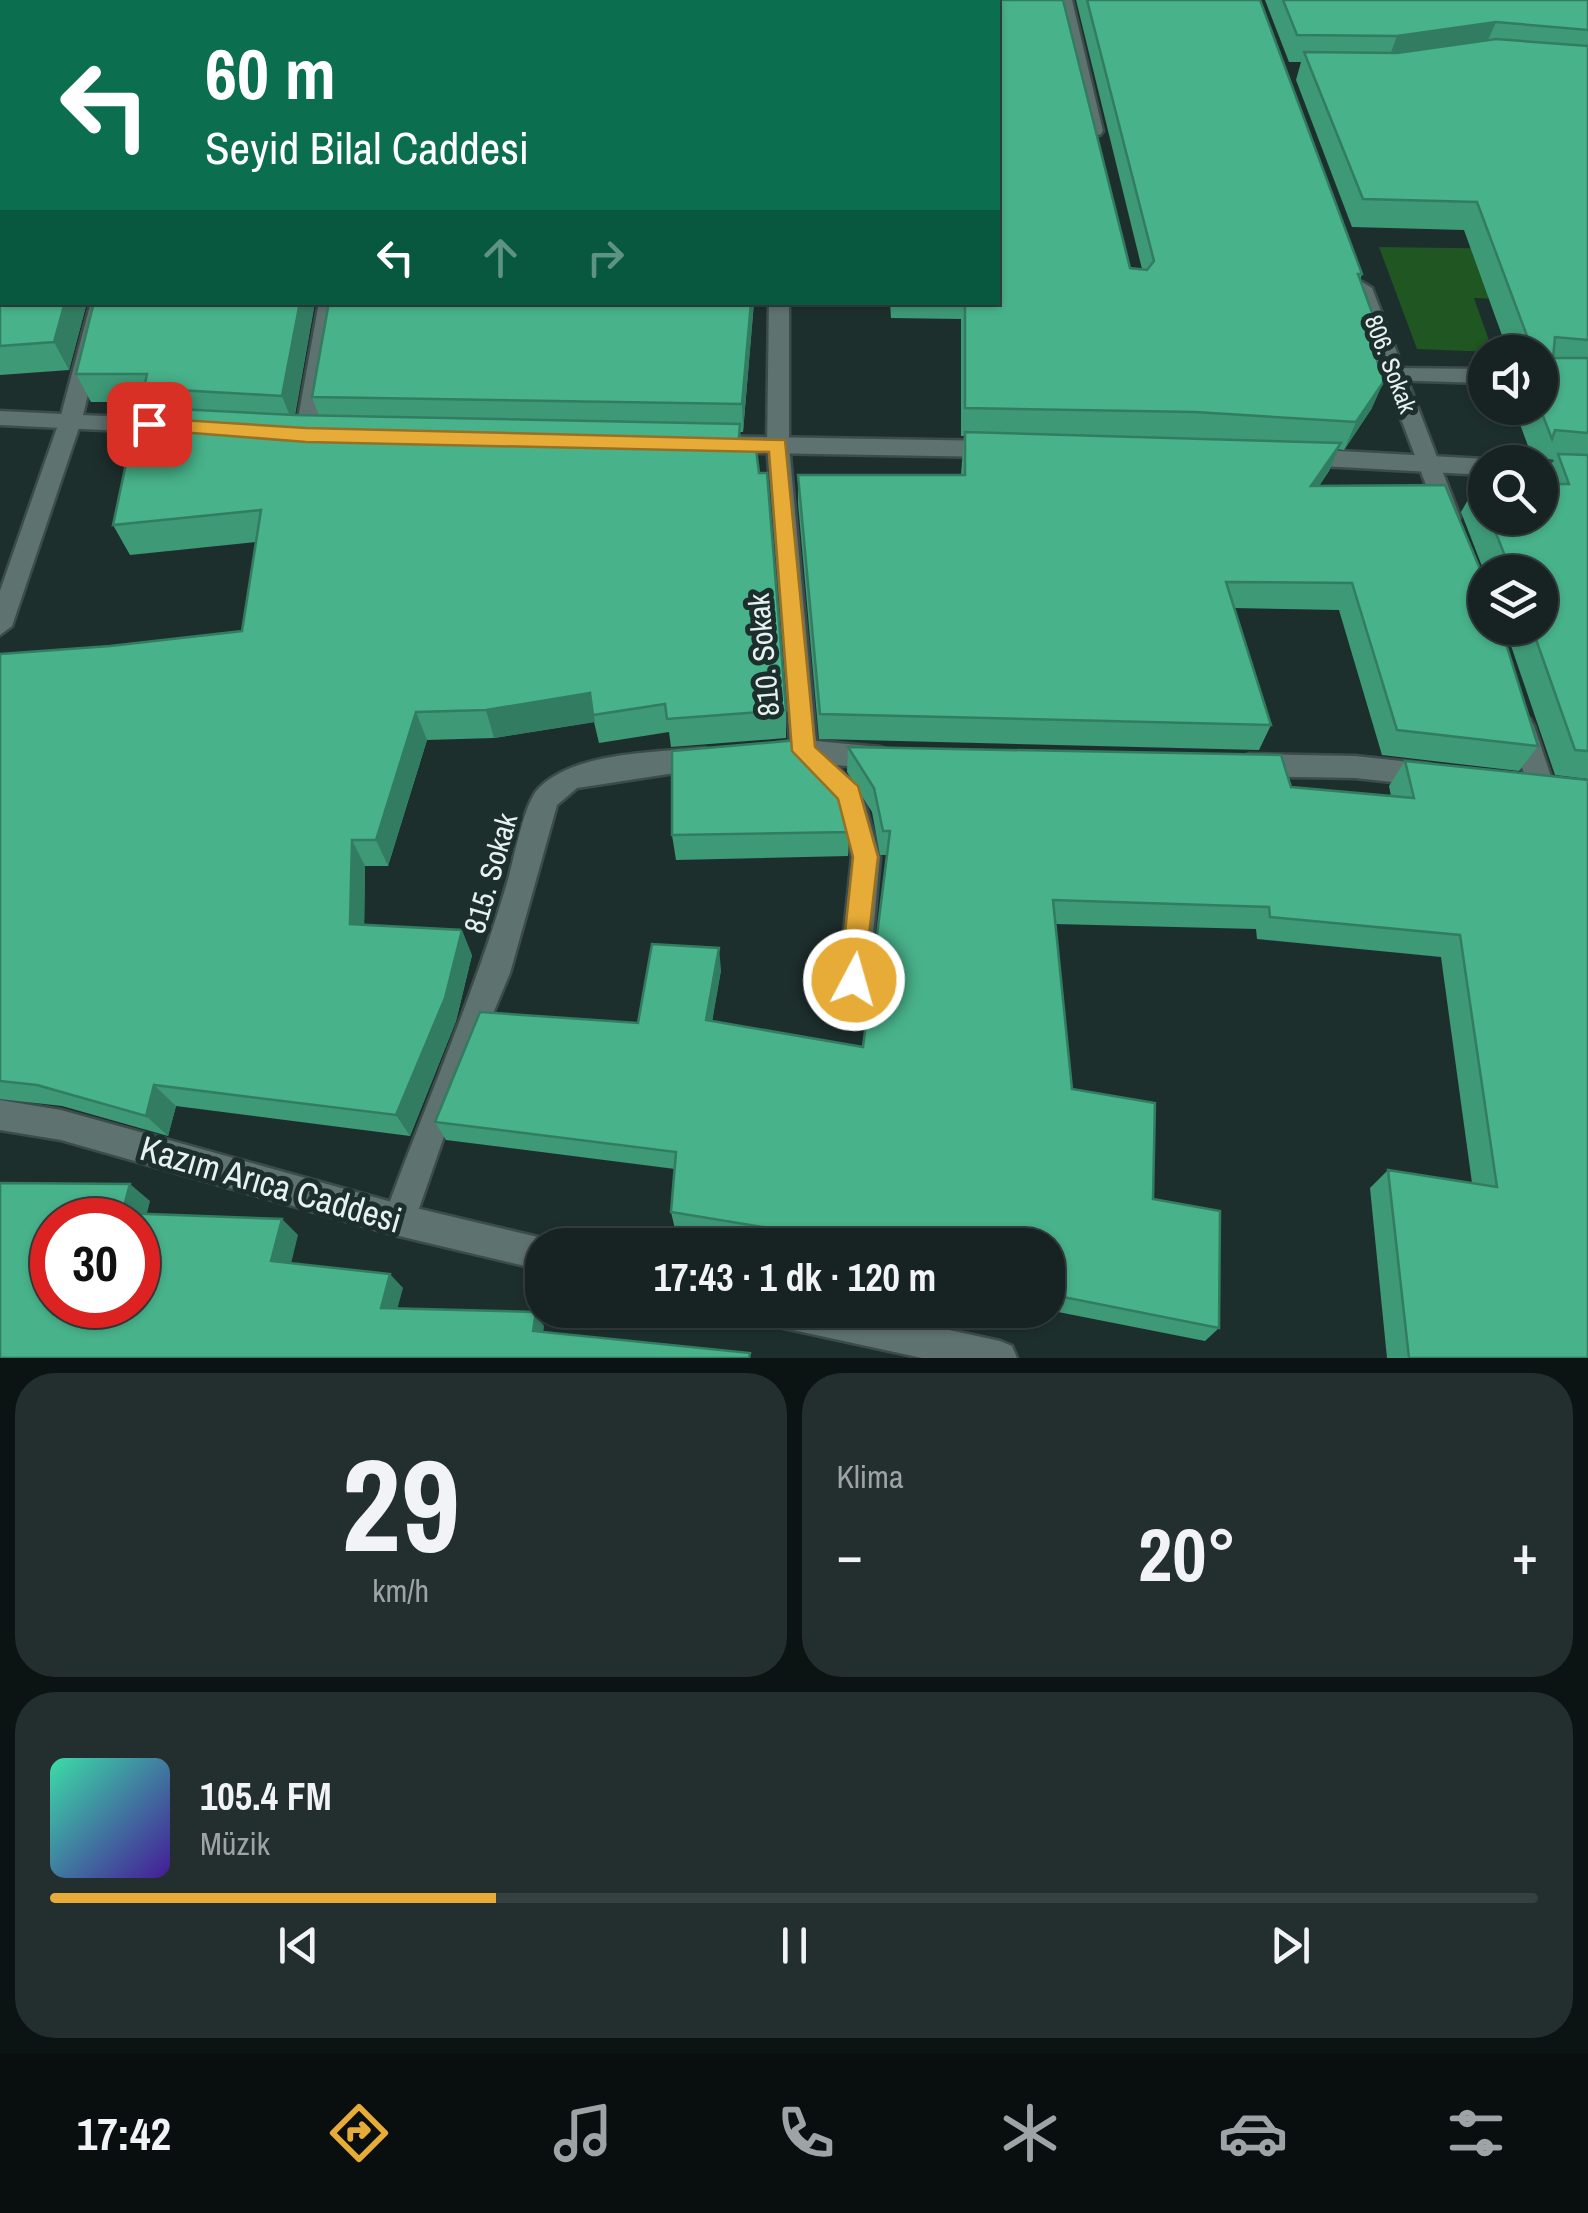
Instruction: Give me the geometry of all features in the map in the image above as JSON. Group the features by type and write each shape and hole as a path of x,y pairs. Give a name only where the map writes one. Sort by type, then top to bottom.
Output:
{"street":[{"path":"1064,0 1097,145"},
{"name":"806. Sokak","path":"1354,268 1455,534"},
{"path":"0,626 71,420 100,305"},
{"path":"306,434 328,305"},
{"name":"810. Sokak","path":"779,305 778,445 804,751 849,794 866,857 854,980"},
{"path":"1395,376 1468,376"},
{"path":"0,418 188,427"},
{"path":"680,443 1011,449"},
{"path":"1282,456 1468,465"},
{"path":"1558,471 1588,473"},
{"path":"1511,695 1542,788"},
{"name":"815. Sokak","path":"399,1220 442,1099 495,972 546,799 570,778 642,764 804,751 835,757 915,758"},
{"path":"1215,764 1354,767 1448,778"},
{"path":"1504,784 1572,792"},
{"name":"Kazım Arıca Caddesi","path":"0,1115 61,1125 399,1220 525,1250"},
{"path":"862,1328 1000,1358"}],"green space":[{"path":"1379,247 1526,249 1520,300 1474,298 1487,335 1468,335 1468,351 1417,349"}],"building":[{"path":"1000,0 1063,0 1130,268 1147,270 1154,261 1087,0 1260,0 1362,274 1358,274 1374,318 1363,318 1384,381 1356,422 1195,412 965,408 965,305 1000,305"},
{"path":"1283,0 1588,0 1588,30 1496,22 1397,36 1297,35"},
{"path":"1496,39 1588,46 1588,340 1527,335 1477,202 1363,199 1304,52 1397,53"},
{"path":"0,305 64,305 54,342 0,346"},
{"path":"93,305 299,305 282,396 144,388 147,374 76,374"},
{"path":"328,305 751,305 742,404 312,397"},
{"path":"1558,358 1588,358 1588,433 1555,430 1552,439 1547,425 1558,425"},
{"path":"138,407 294,415 740,424 738,449 756,449 759,473 767,473 786,710 667,719 665,704 593,715 590,693 486,710 416,712 376,840 352,840 350,924 462,930 445,998 396,1115 154,1085 146,1116 37,1085 0,1081 0,654 242,631 261,510 113,525"},
{"path":"965,432 1341,443 1311,486 1445,485 1474,555 1468,555 1468,645 1506,645 1538,746 1397,730 1352,583 1226,582 1271,725 820,714 798,475 965,475"},
{"path":"1558,454 1588,455 1588,751 1575,750 1538,645 1558,645 1558,555 1505,555 1497,535 1558,535 1558,484 1569,484"},
{"path":"798,740 835,777 849,832 672,835 672,751"},
{"path":"848,747 1281,755 1291,787 1414,798 1405,761 1588,780 1588,1358 1409,1358 1388,1170 1497,1187 1460,935 1270,917 1269,907 1053,900 1072,1089 1155,1103 1153,1199 1220,1211 1219,1328 1065,1297 1065,1228 769,1228 671,1212 676,1152 435,1122 480,1012 638,1023 652,944 719,948 706,1020 863,1047 890,831 883,831 874,788"},
{"path":"0,1183 130,1184 126,1198 30,1198 30,1328 160,1328 160,1214 282,1219 271,1261 390,1274 381,1308 525,1312 525,1328 533,1331 750,1353 749,1358 0,1358"}],"route":[{"path":"149,424 306,435 778,445 804,751 849,794 866,857 854,980"}]}
